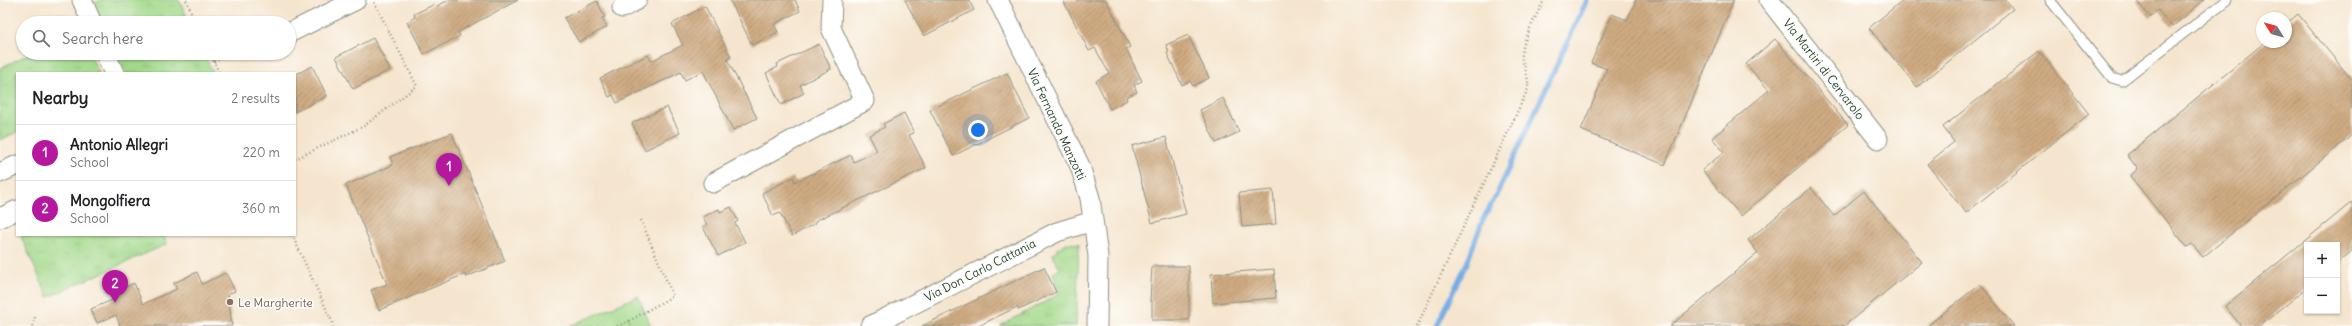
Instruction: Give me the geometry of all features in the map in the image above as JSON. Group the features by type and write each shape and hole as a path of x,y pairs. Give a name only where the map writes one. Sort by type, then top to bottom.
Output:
{"street":[{"path":"82,0 89,16"},
{"path":"296,30 356,0"},
{"path":"713,183 865,101 831,28 832,0"},
{"name":"Via Fernando Manzotti","path":"998,0 1080,166 1090,198 1098,256 1097,326"},
{"name":"Via Martiri di Cervarolo","path":"1769,0 1878,139"},
{"path":"108,60 114,72"},
{"path":"0,173 16,165"},
{"path":"0,218 16,210"},
{"name":"Via Don Carlo Cattania","path":"870,326 1057,232 1093,221"}],"lane":[{"path":"2050,0 2112,78 2122,81 2227,0"}],"path":[{"path":"186,0 193,16"},
{"path":"296,159 364,126 417,86 373,0"},
{"path":"1417,326 1528,89 1529,79 1522,58 1523,47 1544,0"},
{"path":"218,60 214,62 219,72"},
{"path":"617,326 630,321 673,296 641,220"},
{"path":"292,236 334,326"},
{"path":"33,326 35,317"},
{"path":"630,321 632,326"}],"green space":[{"path":"101,0 179,0 187,16 96,16 90,5"},
{"path":"17,60 92,60 98,72 16,72 16,132 0,140 0,68"},
{"path":"116,60 207,60 213,72 122,72"},
{"path":"163,236 167,244 48,297 21,237"},
{"path":"1065,243 1079,244 1076,326 1000,326 1059,294 1053,273 1060,269 1052,254"},
{"path":"638,296 651,326 570,326"}],"building":[{"path":"449,0 518,0 458,32 460,36 424,54 407,22 415,17 414,14 435,4 437,6"},
{"path":"730,0 795,0 800,11 774,24 778,32 752,45"},
{"path":"905,0 969,0 974,10 924,36"},
{"path":"1063,0 1106,0 1130,47 1126,49 1142,81 1134,85 1137,92 1126,97 1127,100 1110,109 1096,81 1109,73 1095,48 1089,51"},
{"path":"1636,0 1734,0 1665,165 1581,130 1607,69 1591,63 1612,14 1627,20"},
{"path":"1903,0 2006,0 2013,9 1917,87 1869,28"},
{"path":"2136,0 2204,0 2172,27 2158,10 2150,17"},
{"path":"597,1 605,17 602,18 607,27 579,42 564,18"},
{"path":"705,6 731,57 727,59 757,118 733,130 703,71 685,80 681,72 617,103 613,95 609,97 600,78 648,55 651,61 683,45 672,24"},
{"path":"2298,14 2352,80 2352,135 2203,257 2192,244 2187,247 2130,176 2138,169 2127,155 2258,48 2292,48 2292,19"},
{"path":"1188,35 1209,78 1193,86 1190,81 1182,85 1167,53 1169,52 1166,45"},
{"path":"373,38 390,70 353,89 336,57"},
{"path":"1775,39 1848,125 1741,216 1702,170 1724,152 1712,138 1769,90 1746,64"},
{"path":"819,44 831,69 800,85 804,93 781,105 766,73 778,67 777,64"},
{"path":"2039,51 2089,114 1966,213 1927,164 1954,142 1943,127"},
{"path":"312,66 327,96 296,112 296,74"},
{"path":"1007,73 1029,118 953,156 930,110"},
{"path":"1223,98 1239,132 1216,143 1200,110"},
{"path":"667,107 680,133 645,150 632,123"},
{"path":"904,113 914,133 909,135 926,168 815,221 816,223 792,236 780,213 773,216 762,193 793,177 795,182 851,155 854,162 877,151 869,135 885,127 883,124"},
{"path":"452,133 505,261 466,277 465,274 379,310 371,290 387,284 346,185 393,165 390,157"},
{"path":"1166,137 1186,214 1152,223 1132,146"},
{"path":"1811,188 1834,216 1864,191 1922,262 1844,326 1670,326 1758,253 1748,240"},
{"path":"1273,190 1276,224 1242,227 1239,193"},
{"path":"2352,202 2352,251 2340,261 2340,242 2304,242 2304,290 2260,326 2241,326 2225,306"},
{"path":"731,207 738,221 735,223 745,242 718,256 703,227 707,225 703,217 719,209 720,212"},
{"path":"1152,266 1189,266 1189,320 1152,320 1152,301 1150,301"},
{"path":"1044,267 1056,292 1018,310 1017,307 978,326 922,326"},
{"path":"1274,269 1276,298 1213,303 1211,274"},
{"path":"197,272 202,284 226,273 235,291 228,294 232,326 120,326 116,315 97,323 91,309 117,298 115,292 134,283 143,304 177,289 174,283"},
{"path":"1980,284 2014,326 1927,326"}],"waterway":[{"path":"1437,326 1467,263 1483,219 1495,198 1587,0"}],"place":[{"name":"Antonio Allegri","path":"449,186"},
{"name":"Le Margherite","path":"230,302"},
{"name":"Mongolfiera","path":"115,303"}]}
